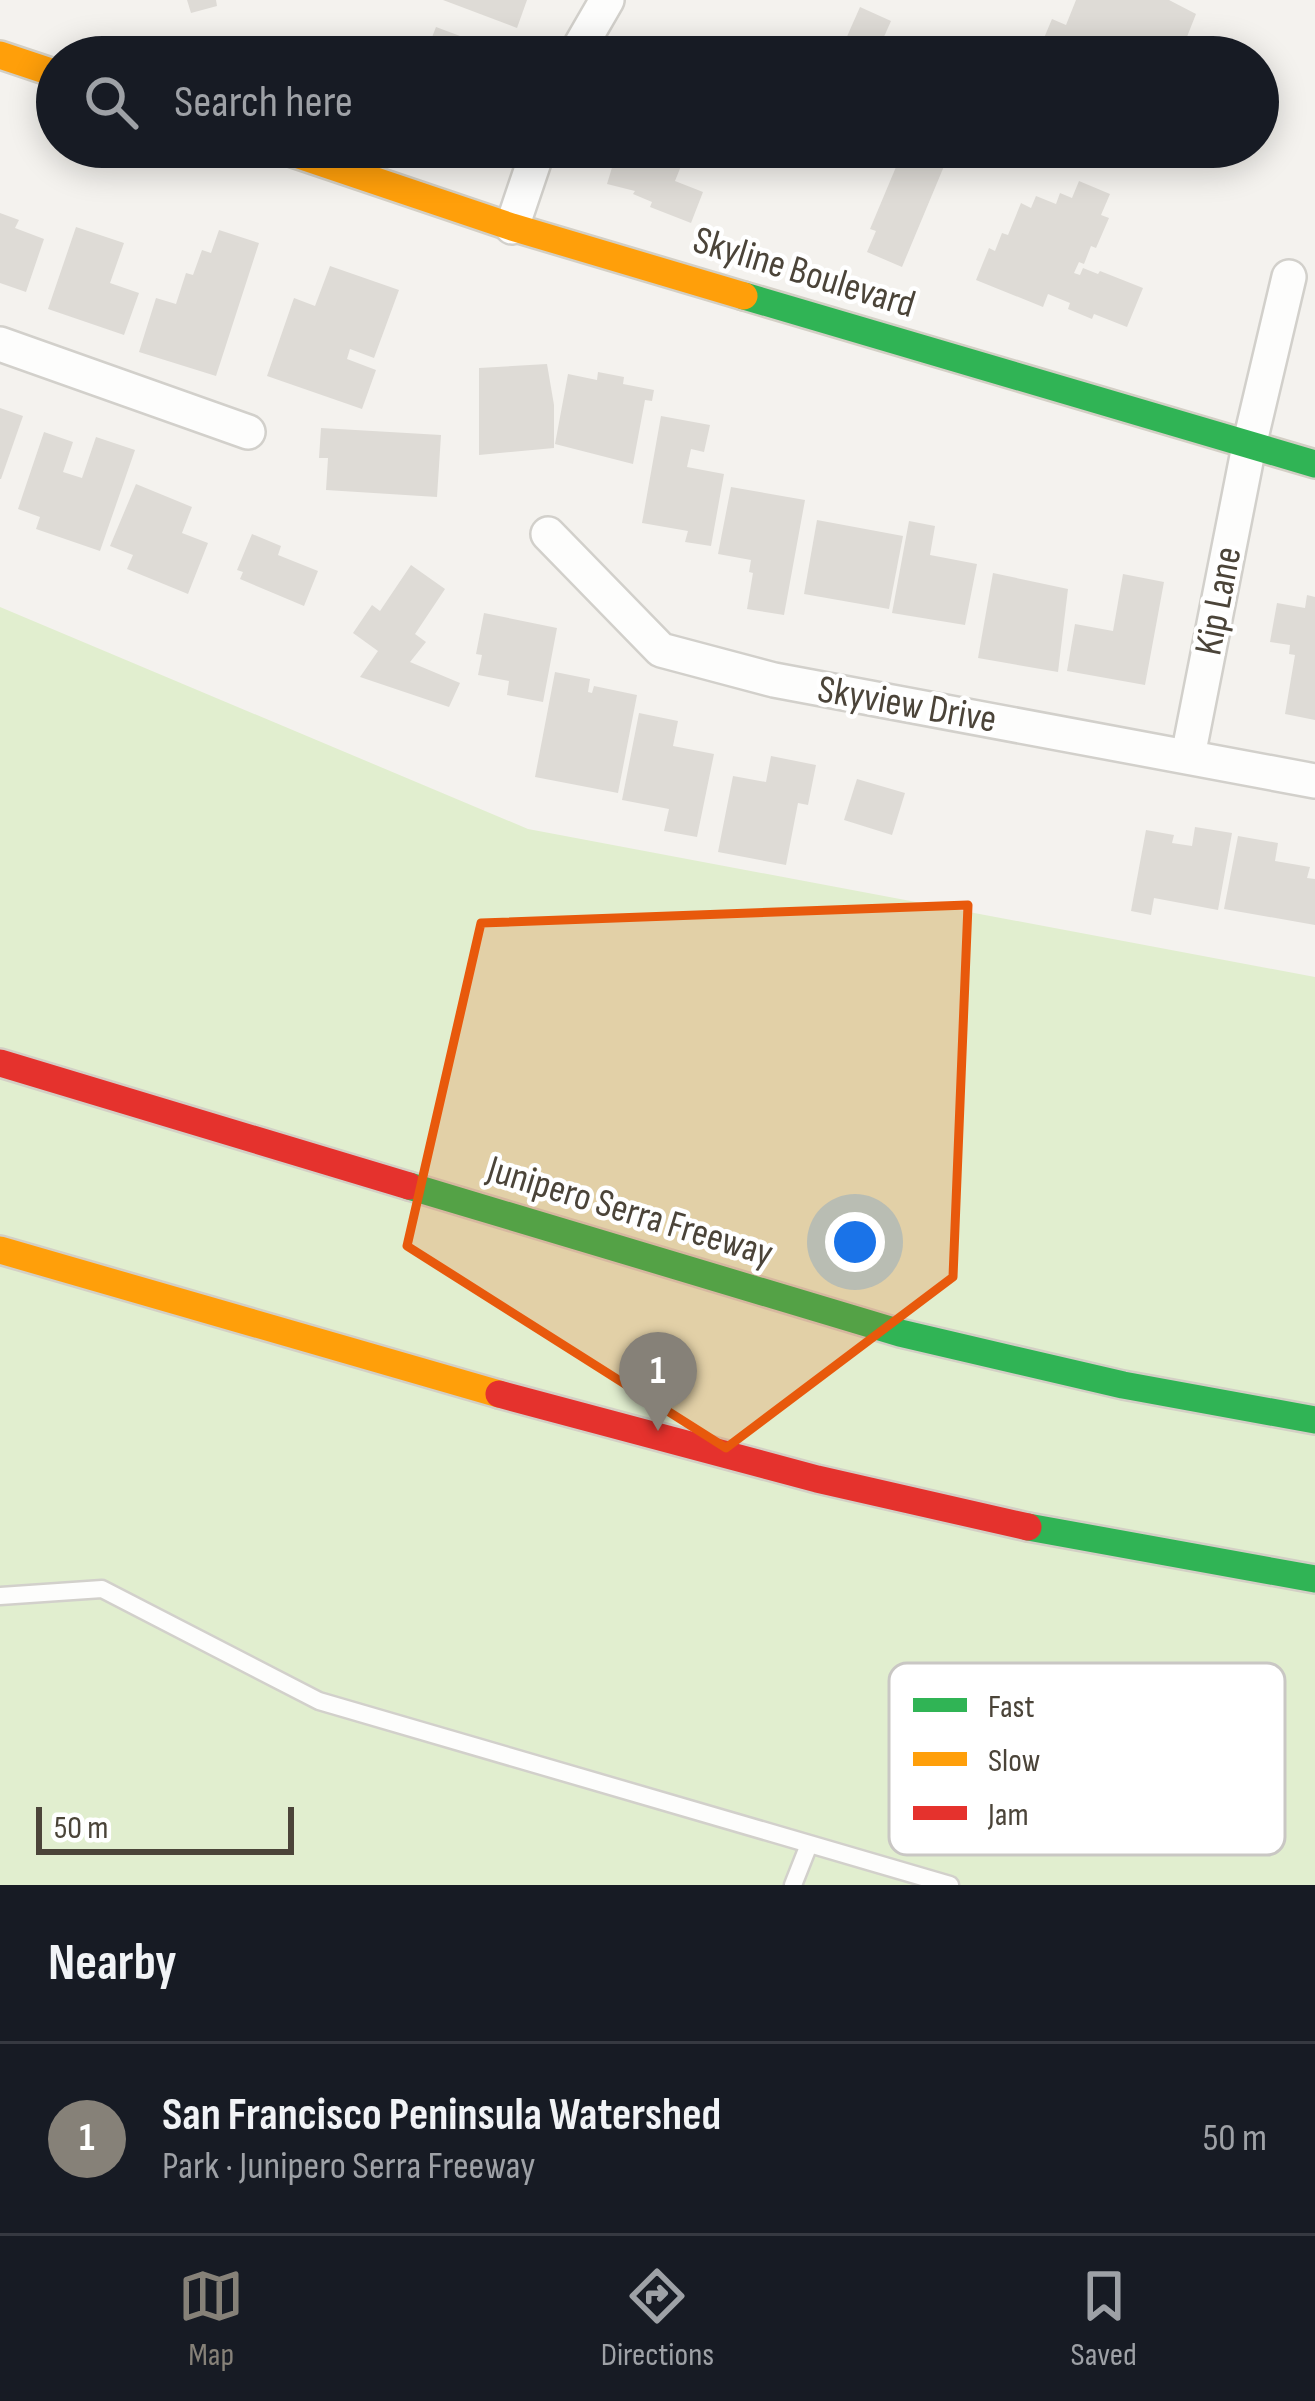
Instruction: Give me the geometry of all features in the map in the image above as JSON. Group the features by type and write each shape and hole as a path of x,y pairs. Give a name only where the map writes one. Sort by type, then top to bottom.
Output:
{"main road":[{"path":"0,55 36,67"},
{"name":"Skyline Boulevard","path":"338,168 512,226 1315,464"},
{"name":"Junipero Serra Freeway","path":"0,1063 900,1333 1123,1385 1315,1420"},
{"path":"0,1250 877,1495 1099,1544 1315,1579"}],"street":[{"path":"587,36 608,0"},
{"path":"512,226 532,168"},
{"name":"Kip Lane","path":"1188,756 1289,277"},
{"path":"0,344 248,432"},
{"name":"Skyview Drive","path":"548,534 661,650 774,680 1315,781"}],"lane":[{"path":"0,1596 102,1589 319,1701 950,1885"},
{"path":"793,1885 808,1847"}],"highlighted area":[{"path":"968,905 953,1277 726,1448 407,1246 481,923"}],"green space":[{"path":"0,607 528,829 1315,977 1315,1885 0,1885"}],"building":[{"path":"187,0 216,0 217,6 191,13"},
{"path":"443,0 527,0 517,28"},
{"path":"1076,0 1169,0 1196,14 1187,36 1045,36 1052,19 1066,25"},
{"path":"860,7 891,21 884,36 847,36"},
{"path":"436,27 460,36 432,36"},
{"path":"612,168 680,168 675,181 703,192 691,223 650,207 652,202 633,194 635,191 607,184"},
{"path":"896,168 943,168 902,267 867,252 876,231 870,229"},
{"path":"1079,181 1110,194 1101,215 1109,218 1096,248 1091,246 1084,264 1079,262 1074,273 1080,275 1083,268 1100,271 1143,288 1127,327 1068,309 1070,303 1048,294 1043,307 976,280 989,248 995,251 1002,233 1008,235 1021,203 1031,208 1036,196 1056,204 1060,193 1072,198"},
{"path":"0,213 19,220 15,228 44,239 26,292 0,283"},
{"path":"76,227 124,243 110,283 139,293 124,335 48,309"},
{"path":"219,230 259,243 216,376 139,352 156,298 176,304 186,273 193,275 202,250 211,253"},
{"path":"330,266 399,290 374,358 350,349 347,359 376,370 362,409 267,376 294,298 315,306"},
{"path":"547,364 554,448 479,455 479,368"},
{"path":"598,372 624,377 623,384 654,390 652,401 645,400 633,464 555,444 568,374 597,380"},
{"path":"0,408 23,416 1,479 0,479"},
{"path":"661,416 710,425 704,452 691,449 687,467 724,474 711,546 685,542 688,531 642,523"},
{"path":"321,428 441,435 437,497 326,490 328,458 319,458"},
{"path":"44,432 73,442 63,472 82,478 96,437 135,450 100,551 36,529 40,517 18,509"},
{"path":"136,484 192,507 182,533 208,543 188,594 127,569 133,555 110,546"},
{"path":"731,487 805,500 784,615 747,609 751,560 718,554"},
{"path":"817,520 903,536 889,609 804,594"},
{"path":"909,521 935,526 930,555 977,564 965,625 892,613"},
{"path":"252,534 281,546 278,555 318,571 304,606 240,579 243,572 237,570"},
{"path":"411,565 445,589 415,634 426,642 410,662 460,683 449,707 360,677 378,651 353,633 372,605 380,611"},
{"path":"993,573 1068,589 1058,672 978,658"},
{"path":"1123,574 1164,582 1145,685 1067,671 1075,624 1113,631"},
{"path":"1307,595 1315,597 1315,720 1285,714 1295,655 1289,654 1290,645 1270,642 1277,603 1305,608"},
{"path":"484,613 557,628 543,702 507,695 509,681 478,675 482,655 476,654"},
{"path":"555,672 590,679 588,692 594,686 637,695 618,793 535,777"},
{"path":"639,713 678,721 673,746 714,754 697,837 664,831 669,809 622,800"},
{"path":"771,756 816,765 808,805 798,803 786,865 718,852 733,776 766,782"},
{"path":"857,779 905,793 892,835 844,820"},
{"path":"1195,827 1232,833 1218,910 1154,898 1151,915 1131,911 1146,830 1174,835 1172,843 1192,846"},
{"path":"1238,836 1278,843 1275,861 1310,867 1307,878 1315,879 1315,925 1224,909"}],"traffic: fast":[{"path":"744,296 1315,464"},
{"path":"409,1186 900,1333 1123,1385 1315,1420"},
{"path":"1028,1527 1315,1579"}],"traffic: slow":[{"path":"0,55 36,67"},
{"path":"337,168 512,227 744,296"},
{"path":"0,1250 499,1394"}],"traffic: jam":[{"path":"0,1063 409,1186"},
{"path":"499,1394 817,1479 1028,1527"}],"place":[{"name":"San Francisco Peninsula Watershed","path":"658,1431"}]}
